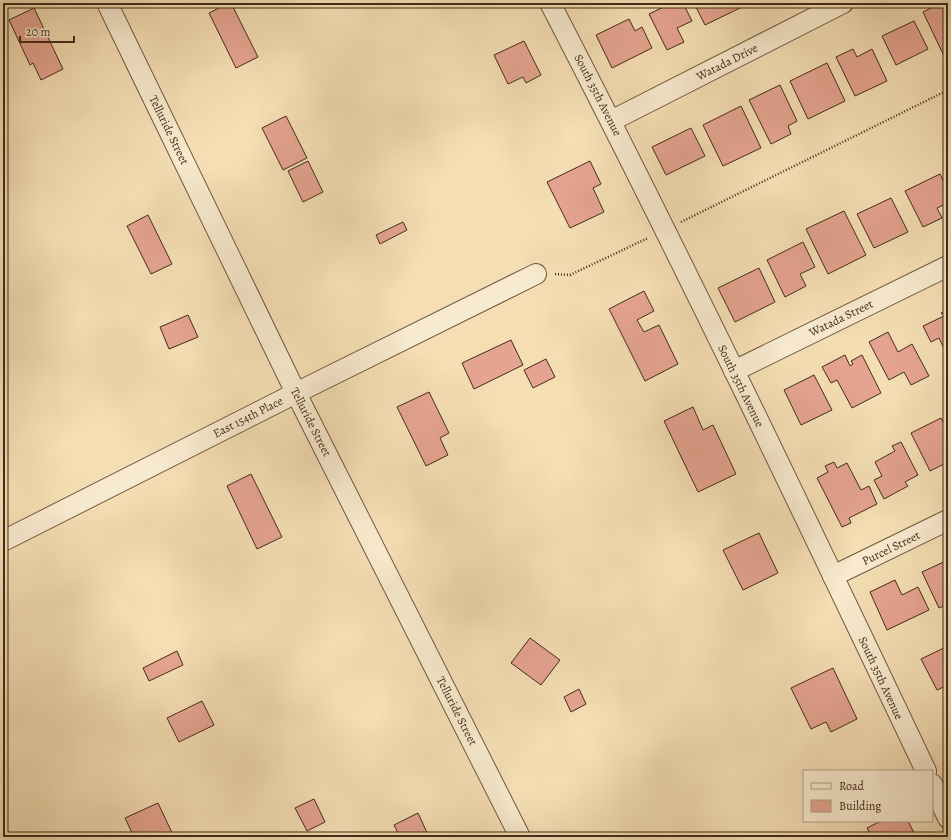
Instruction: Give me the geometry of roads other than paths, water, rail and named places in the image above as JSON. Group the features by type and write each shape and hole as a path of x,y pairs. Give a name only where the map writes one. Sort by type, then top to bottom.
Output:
{"street":[{"name":"Telluride Street","path":"107,3 296,393 520,837"},
{"name":"South 35th Avenue","path":"550,3 665,230 926,770"},
{"name":"Watada Drive","path":"611,121 843,3"},
{"name":"Watada Street","path":"734,371 948,266"},
{"name":"East 154th Place","path":"3,541 536,274"},
{"name":"Purcel Street","path":"833,576 948,520"},
{"path":"933,786 948,818"}]}
